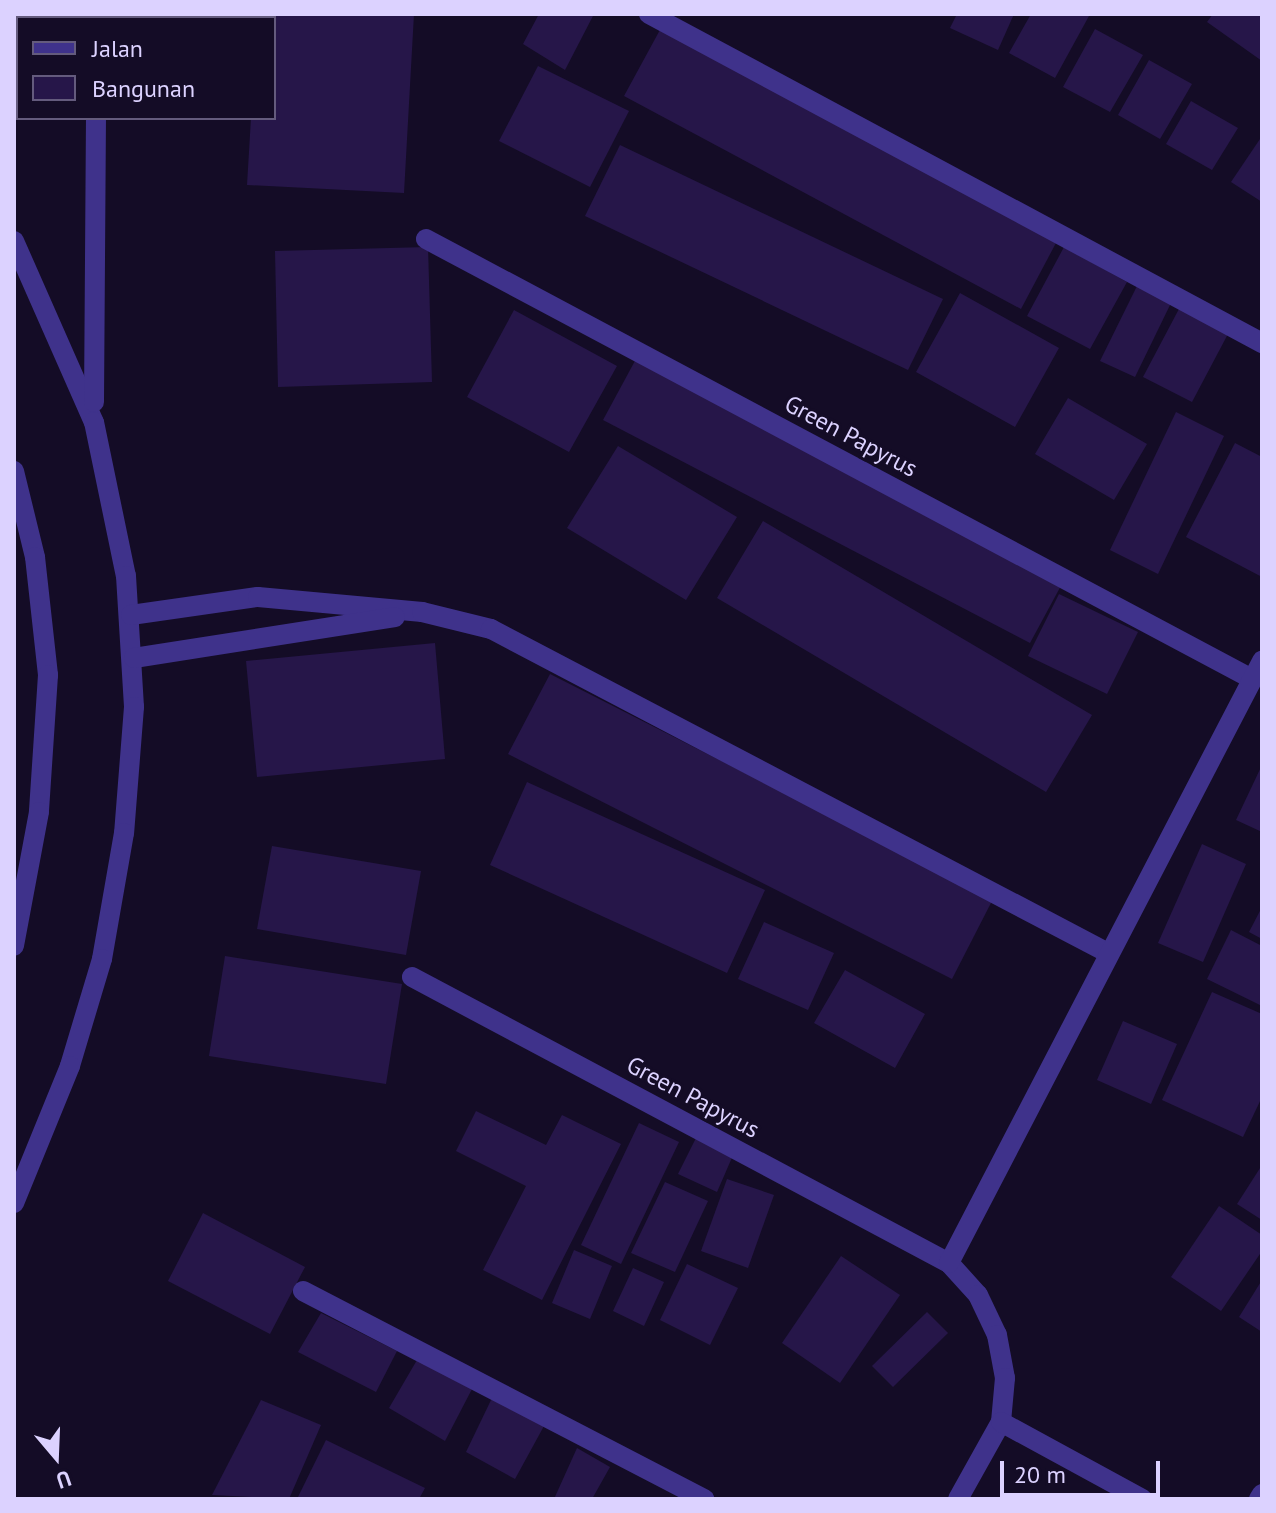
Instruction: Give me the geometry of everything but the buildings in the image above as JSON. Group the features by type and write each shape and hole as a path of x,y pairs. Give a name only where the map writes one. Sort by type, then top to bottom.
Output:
{"street":[{"path":"649,14 1262,343"},
{"path":"14,1203 70,1066 102,959 124,833 134,658 131,615 94,422 96,120"},
{"name":"Green Papyrus","path":"426,239 1257,670 949,1263"},
{"path":"14,241 94,422"},
{"path":"14,471 40,588 48,675 39,812 14,946"},
{"path":"131,615 258,597 422,612 491,629 1108,953"},
{"path":"134,658 422,612"},
{"name":"Green Papyrus","path":"412,977 949,1263 978,1295 997,1335 1005,1378 1001,1422 966,1497"},
{"path":"303,1291 704,1499"},
{"path":"1001,1422 1142,1499"},
{"path":"1259,1499 1262,1494"}]}
